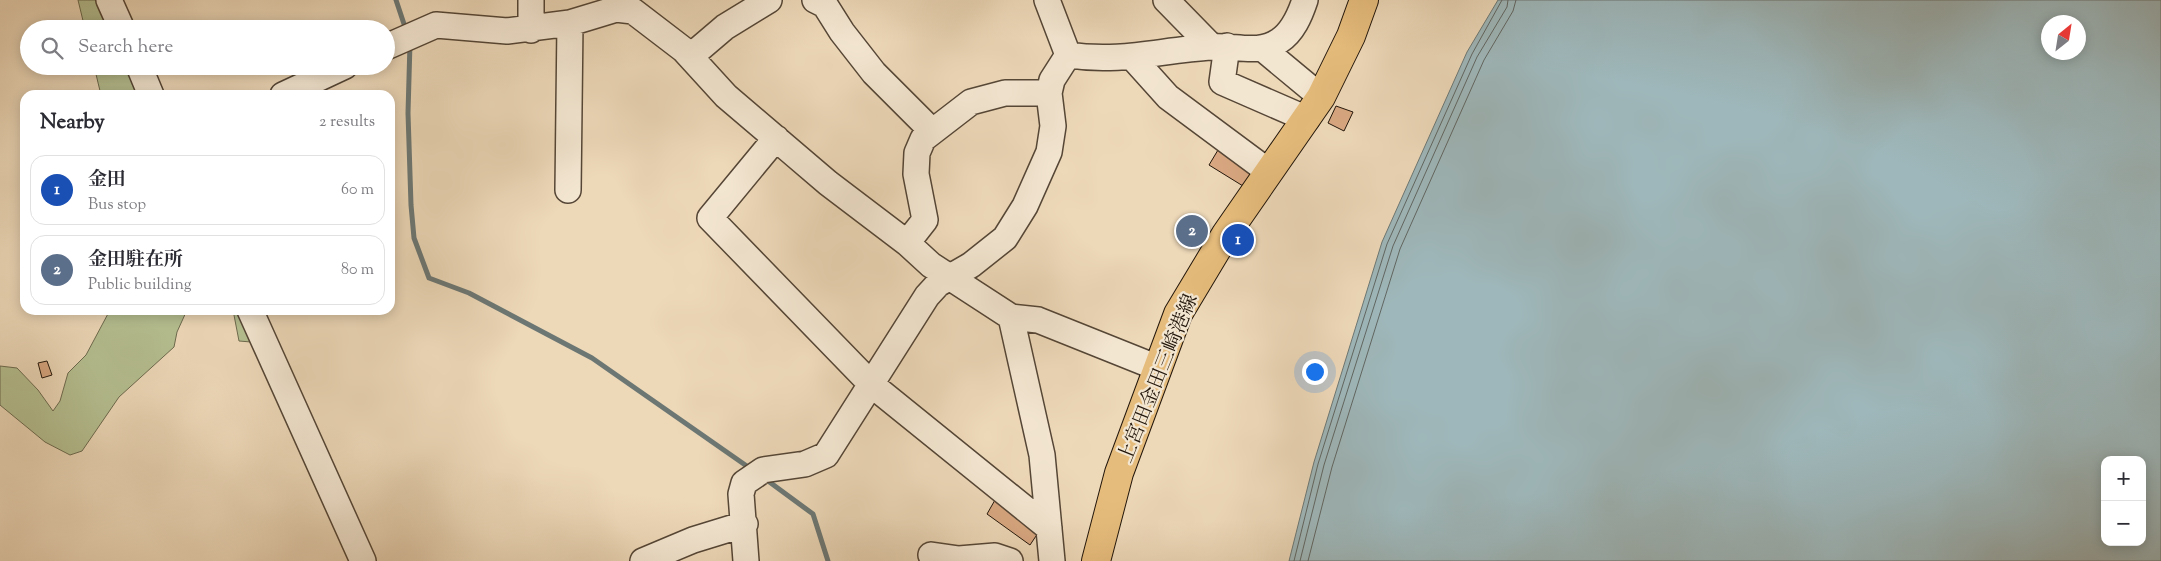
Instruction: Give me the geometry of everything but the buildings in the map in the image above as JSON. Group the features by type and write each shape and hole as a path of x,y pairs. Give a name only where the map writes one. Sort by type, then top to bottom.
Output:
{"main road":[{"name":"上宮田金田三崎港線","path":"1096,561 1119,473 1178,314 1201,272 1314,108 1351,36 1364,0"}],"street":[{"path":"109,0 118,20"},
{"path":"531,0 531,30"},
{"path":"691,56 725,28 769,0"},
{"path":"815,0 825,5 842,32 874,73 932,131"},
{"path":"1047,0 1068,56"},
{"path":"1166,0 1219,46 1222,82 1314,108"},
{"path":"1068,56 1096,60 1219,46 1262,48 1279,42 1291,29 1305,0"},
{"path":"401,41 436,25 507,31 531,30 570,23 616,9 633,11 691,56 726,96 828,183 907,243 931,265 1011,317 1038,320 1158,368"},
{"path":"568,190 570,23"},
{"path":"1262,48 1314,108"},
{"path":"746,561 742,494 744,483 763,470 805,464 826,455 872,386 927,296 938,284 983,256 1004,238 1024,206 1049,152 1053,126 1049,93 1052,80 1068,56"},
{"path":"1132,57 1168,97 1269,172"},
{"path":"142,75 150,90"},
{"path":"294,90 326,75"},
{"path":"907,243 925,220 916,174 917,154 923,139 971,102 1005,93 1049,93"},
{"path":"776,138 710,218 872,386 1049,528"},
{"path":"252,315 363,561"},
{"path":"1011,317 1042,456 1052,561"},
{"path":"643,561 693,540 745,524"},
{"path":"931,555 959,559 995,556 1010,561"}],"green space":[{"path":"78,0 101,0 110,20 83,20"},
{"path":"96,75 135,75 142,90 100,90"},
{"path":"107,315 185,315 177,332 174,347 119,397 82,451 70,455 45,442 0,405 0,366 17,368 38,390 53,411 60,401 68,373 86,355"},
{"path":"234,315 245,315 251,342 239,341"}],"water":[{"path":"1498,0 2161,0 2161,561 1289,561 1314,462 1382,242 1467,52"}],"waterway":[{"path":"396,0 406,30"},
{"path":"410,43 408,113 411,205 414,238 429,278 469,293 592,358 751,469"},
{"path":"764,478 813,514 828,561"}],"place":[{"name":"金田駐在所","path":"1192,231"},
{"name":"金田","path":"1238,240"}]}
